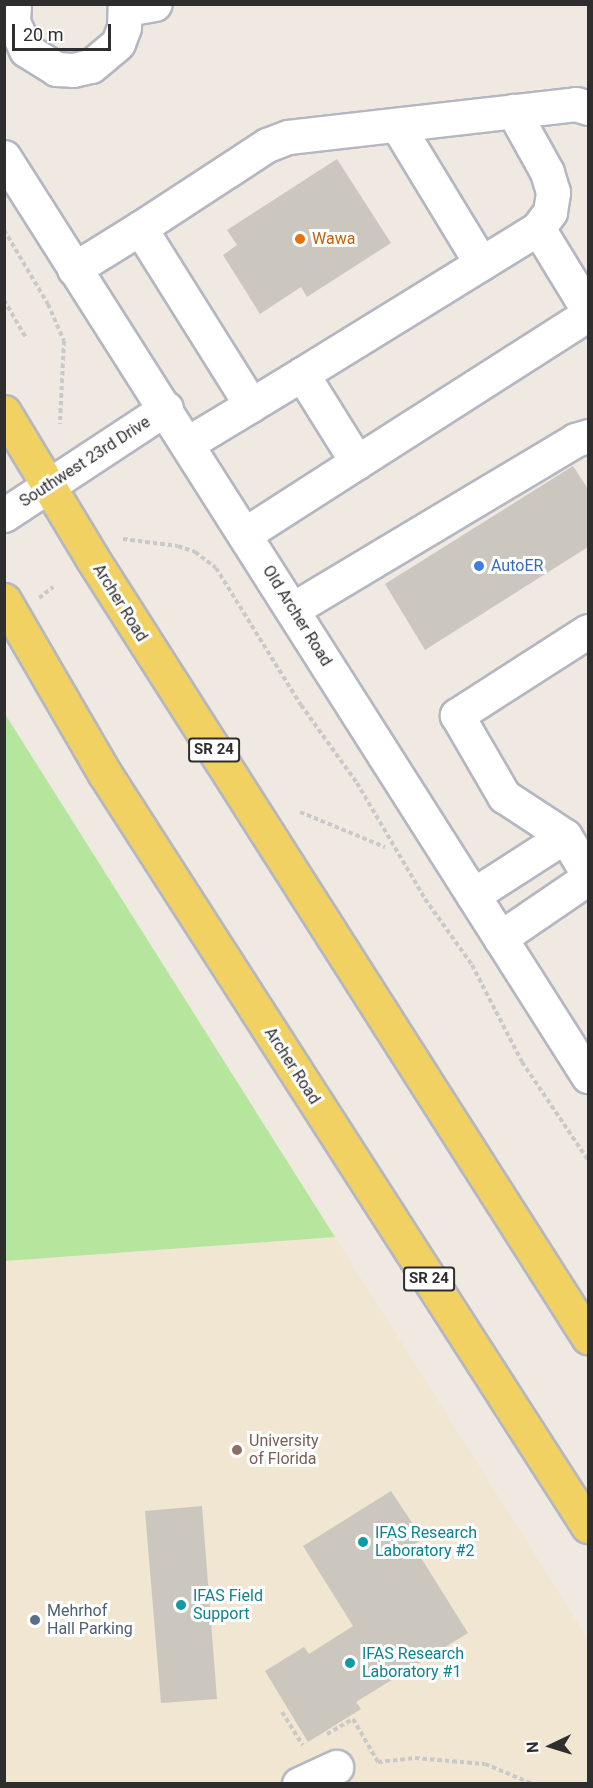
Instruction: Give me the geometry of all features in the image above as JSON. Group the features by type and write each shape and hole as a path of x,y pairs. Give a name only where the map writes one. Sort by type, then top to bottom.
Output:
{"main road":[{"name":"Archer Road","path":"4,412 48,486 588,1337"},
{"name":"Archer Road","path":"4,600 105,774 588,1526"}],"street":[{"path":"12,33 56,69 91,66 117,43 135,6"},
{"path":"74,269 267,145 288,137 576,104 588,108"},
{"path":"188,443 538,228 550,212 553,192 547,172 513,111"},
{"path":"397,125 481,263"},
{"name":"Old Archer Road","path":"4,157 74,269 166,408 588,1076"},
{"path":"140,228 251,405"},
{"path":"245,534 588,312 538,228"},
{"path":"302,374 357,462"},
{"name":"Southwest 23rd Drive","path":"4,515 166,408"},
{"path":"293,609 575,441 588,436"},
{"path":"500,938 588,872 565,836 504,796 457,715 588,631"},
{"path":"473,896 565,836"},
{"path":"299,1784 336,1767"}],"path":[{"path":"4,230 48,304 64,341 60,424"},
{"path":"4,300 26,338"},
{"path":"123,539 178,546 195,552 216,568 301,705 357,783 425,899 471,965 522,1062 588,1160"},
{"path":"300,812 385,848"},
{"path":"282,1712 304,1747 314,1741"},
{"path":"324,1736 353,1719 378,1762 415,1758 485,1764 533,1784"}],"shaded area":[{"name":"University of Florida","path":"335,1237 588,1639 588,1783 5,1784 5,1261"}],"green space":[{"path":"5,714 335,1237 5,1261"}],"building":[{"path":"337,159 391,243 307,297 301,287 260,314 223,255 237,245 227,230"},
{"path":"573,466 588,489 588,547 425,650 385,584"},
{"name":"IFAS Research Laboratory #1","path":"391,1491 423,1539 413,1545 468,1633 356,1702 361,1709 308,1742 265,1671 304,1647 309,1654 353,1626 303,1546"},
{"name":"IFAS Field Support","path":"202,1506 217,1699 161,1703 145,1511"}],"place":[{"name":"Wawa","path":"300,239"},
{"name":"AutoER","path":"479,566"},
{"name":"University of Florida","path":"237,1450"},
{"name":"IFAS Research Laboratory #2","path":"363,1542"},
{"name":"IFAS Field Support","path":"181,1605"},
{"name":"Mehrhof Hall Parking","path":"35,1620"},
{"name":"IFAS Research Laboratory #1","path":"350,1663"}]}
